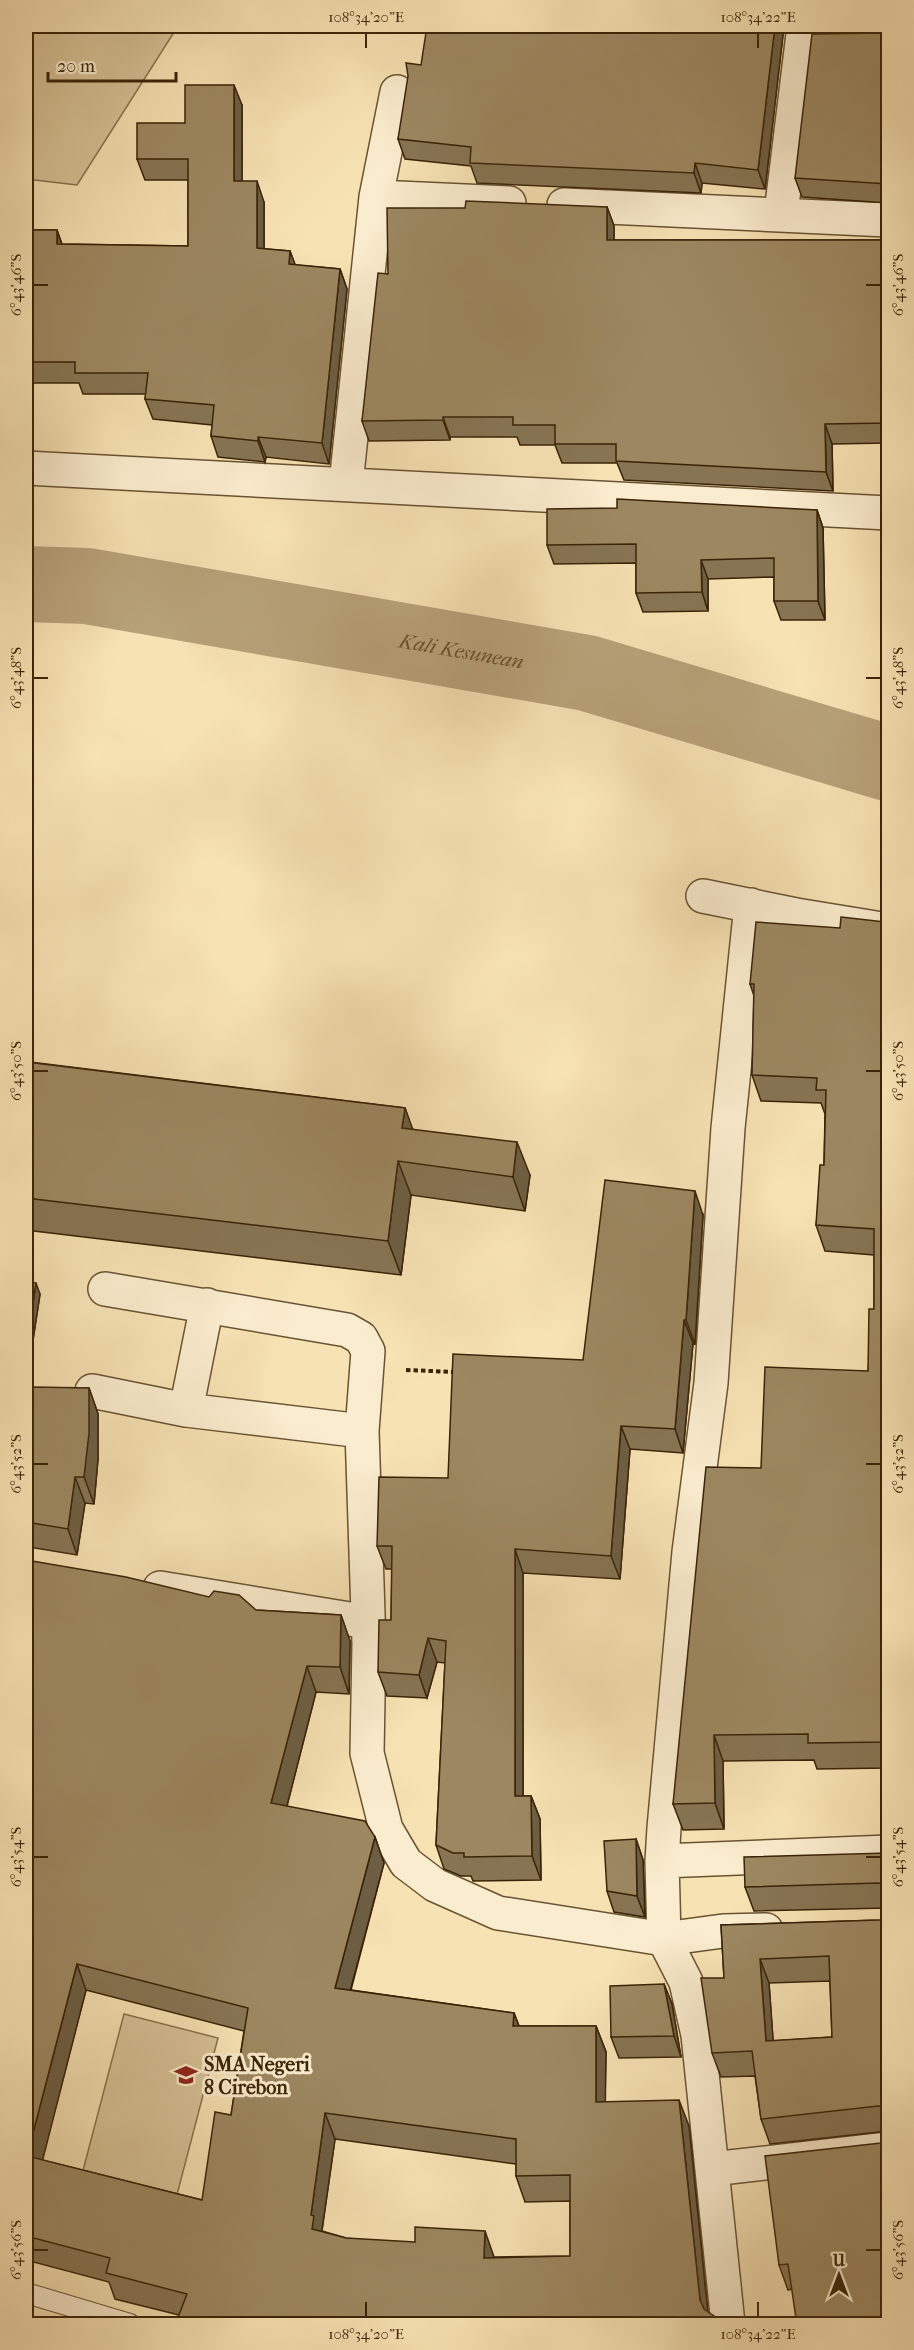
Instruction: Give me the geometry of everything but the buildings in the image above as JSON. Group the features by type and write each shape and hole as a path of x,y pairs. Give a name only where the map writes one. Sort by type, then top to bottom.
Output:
{"street":[{"path":"781,213 803,30 835,35"},
{"path":"346,484 376,197 397,92"},
{"path":"376,197 781,213 888,220"},
{"path":"26,468 888,513"},
{"path":"704,896 796,915 888,930"},
{"path":"728,2325 698,2035 686,1982 664,1939 662,1862 689,1552 711,1383 729,1117 751,904"},
{"path":"105,1288 347,1330 361,1338 368,1351 362,1431 368,1622 367,1753 386,1829 406,1863 435,1885 498,1913 664,1939 723,1931 794,1929"},
{"path":"186,1410 207,1305"},
{"path":"92,1391 186,1410 362,1431"},
{"path":"132,1583 368,1622"},
{"path":"662,1862 888,1852"},
{"path":"712,2169 888,2149"}],"lane":[{"path":"26,2294 130,2325"}],"path":[{"path":"365,1368 461,1373"}],"shaded area":[{"path":"26,26 178,26 77,185 26,179"},
{"path":"124,2014 218,2038 174,2206 80,2182"}],"waterway":[{"name":"Kali Kesunean","path":"26,584 87,586 587,673 888,763"}],"place":[{"name":"SMA Negeri 8 Cirebon","path":"186,2075"}]}
